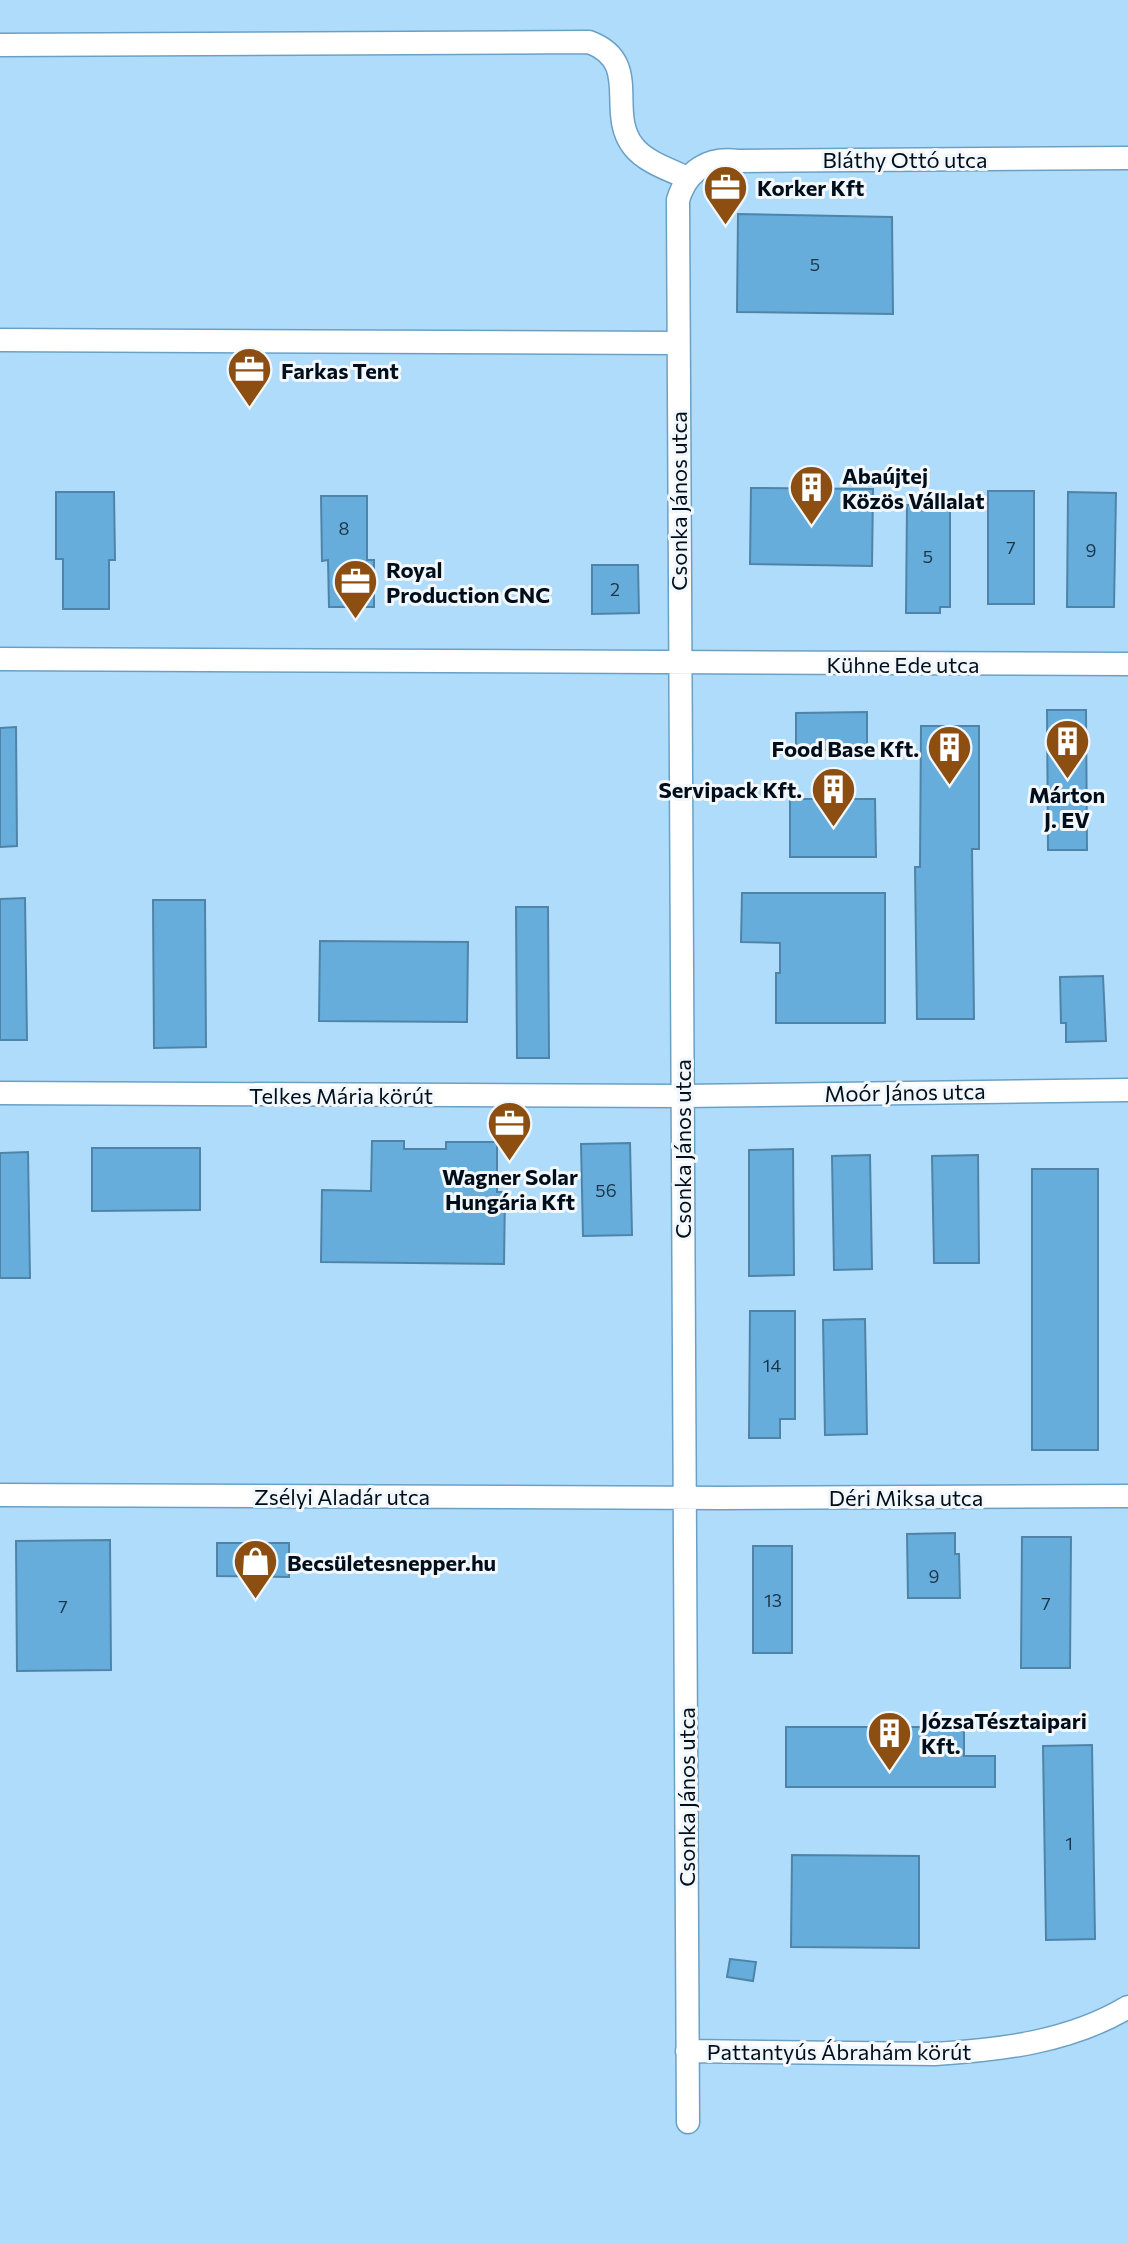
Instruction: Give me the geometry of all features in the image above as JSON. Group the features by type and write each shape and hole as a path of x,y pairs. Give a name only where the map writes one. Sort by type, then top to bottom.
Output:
{"street":[{"path":"0,45 589,42 608,51 618,67 622,121 631,143 645,156 688,178"},
{"name":"Bláthy Ottó utca","path":"688,178 695,169 722,159 1128,158"},
{"name":"Csonka János utca","path":"688,178 682,187 677,213 688,2122"},
{"path":"0,340 677,343"},
{"path":"0,659 679,661"},
{"name":"Kühne Ede utca","path":"679,661 797,665 1128,664"},
{"name":"Moór János utca","path":"682,1096 1128,1090"},
{"name":"Telkes Mária körút","path":"0,1093 682,1096"},
{"name":"Zsélyi Aladár utca","path":"0,1495 684,1498"},
{"name":"Déri Miksa utca","path":"684,1498 1128,1496"},
{"name":"Pattantyús Ábrahám körút","path":"687,2051 935,2054 1002,2049 1068,2033 1128,2007"}],"building":[{"path":"738,214 892,217 893,314 737,312"},
{"name":"Abaújtej Közös Vállalat","path":"751,488 873,489 872,566 750,564"},
{"path":"988,491 1034,491 1034,604 988,604"},
{"path":"56,492 114,492 115,560 109,560 109,609 63,609 63,559 56,559"},
{"path":"1068,492 1116,493 1114,607 1067,607"},
{"path":"321,496 367,496 367,560 374,560 374,607 329,607 328,560 322,561"},
{"path":"907,505 950,505 950,607 940,607 940,613 906,613"},
{"path":"592,565 638,565 639,613 592,614"},
{"name":"Márton J. EV","path":"1047,710 1086,710 1087,850 1048,850"},
{"path":"867,712 867,750 796,750 796,713"},
{"path":"921,726 979,726 979,849 972,849 974,1019 917,1019 915,867 920,867"},
{"path":"16,727 17,846 0,847 0,728"},
{"name":"Servipack Kft.","path":"790,799 875,799 876,857 790,857"},
{"path":"742,893 885,893 885,1023 776,1023 776,973 780,973 780,943 741,942"},
{"path":"25,898 27,1040 0,1040 0,899"},
{"path":"153,900 205,900 206,1047 154,1048"},
{"path":"516,907 548,907 549,1058 517,1058"},
{"path":"320,941 468,942 467,1022 319,1021"},
{"path":"1103,976 1106,1041 1066,1042 1066,1023 1061,1023 1060,977"},
{"path":"372,1141 404,1141 404,1149 446,1149 446,1142 497,1142 497,1192 505,1192 504,1264 321,1262 322,1190 371,1191"},
{"path":"630,1143 632,1235 583,1236 581,1144"},
{"path":"92,1148 200,1148 200,1210 92,1211"},
{"path":"793,1149 794,1275 749,1276 749,1150"},
{"path":"28,1152 30,1278 0,1278 0,1153"},
{"path":"870,1155 872,1269 834,1270 832,1156"},
{"path":"978,1155 979,1263 934,1263 932,1156"},
{"path":"1032,1169 1098,1169 1098,1450 1032,1450"},
{"path":"750,1311 795,1311 795,1419 780,1419 780,1438 749,1438"},
{"path":"865,1319 867,1434 825,1435 823,1320"},
{"path":"955,1533 960,1598 908,1598 907,1534"},
{"path":"1022,1537 1071,1537 1070,1668 1021,1668"},
{"path":"110,1540 111,1670 17,1671 16,1541"},
{"path":"217,1543 289,1543 289,1577 217,1576"},
{"path":"753,1546 792,1546 792,1653 753,1653"},
{"name":"JózsaTésztaipari Kft.","path":"786,1727 964,1727 964,1756 995,1756 995,1787 786,1787"},
{"path":"1092,1745 1095,1939 1046,1940 1043,1746"},
{"path":"792,1855 919,1856 919,1948 791,1947"},
{"path":"730,1959 756,1962 753,1981 727,1977"}],"place":[{"name":"Korker Kft","path":"726,226"},
{"name":"Farkas Tent","path":"250,409"},
{"name":"Abaújtej Közös Vállalat","path":"811,527"},
{"name":"Royal Production CNC","path":"355,621"},
{"name":"Márton J. EV","path":"1067,780"},
{"name":"Food Base Kft.","path":"950,787"},
{"name":"Servipack Kft.","path":"833,828"},
{"name":"Wagner Solar Hungária Kft","path":"510,1162"},
{"name":"Becsületesnepper.hu","path":"256,1601"},
{"name":"JózsaTésztaipari Kft.","path":"890,1772"}]}
